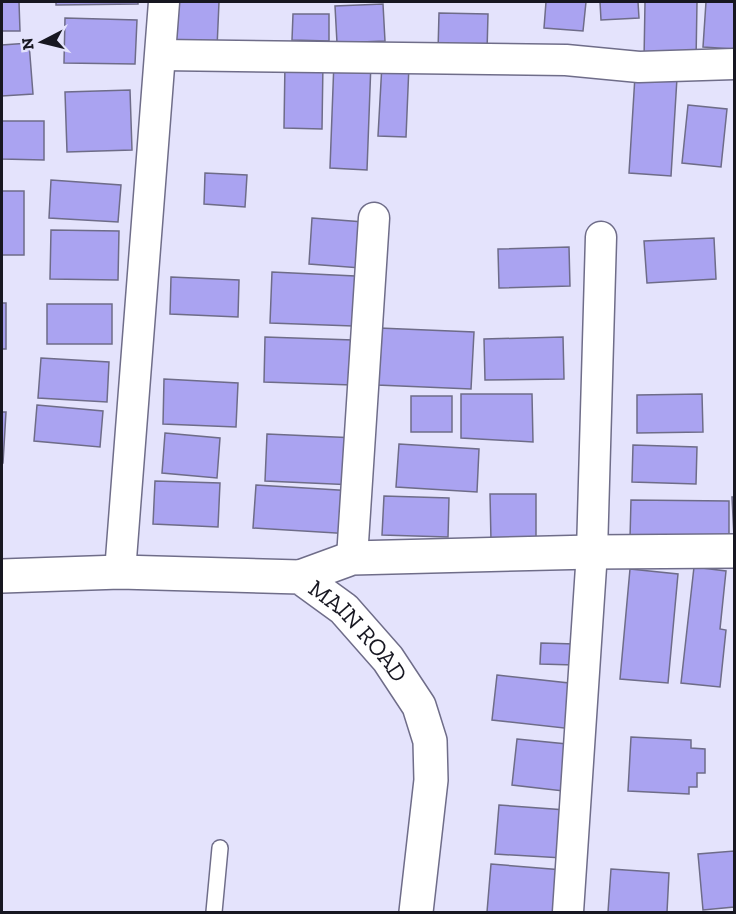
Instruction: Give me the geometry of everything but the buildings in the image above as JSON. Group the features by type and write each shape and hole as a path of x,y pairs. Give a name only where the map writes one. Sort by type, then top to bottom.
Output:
{"street":[{"path":"120,572 164,2"},
{"path":"161,56 566,60 639,67 735,64"},
{"path":"352,558 374,218"},
{"path":"568,912 592,552 601,237"},
{"path":"300,577 352,558 735,551"},
{"name":"MAIN ROAD","path":"2,576 120,572 300,577 344,609 388,659 419,706 430,741 430,780 416,912"}],"lane":[{"path":"214,912 220,848"}]}
